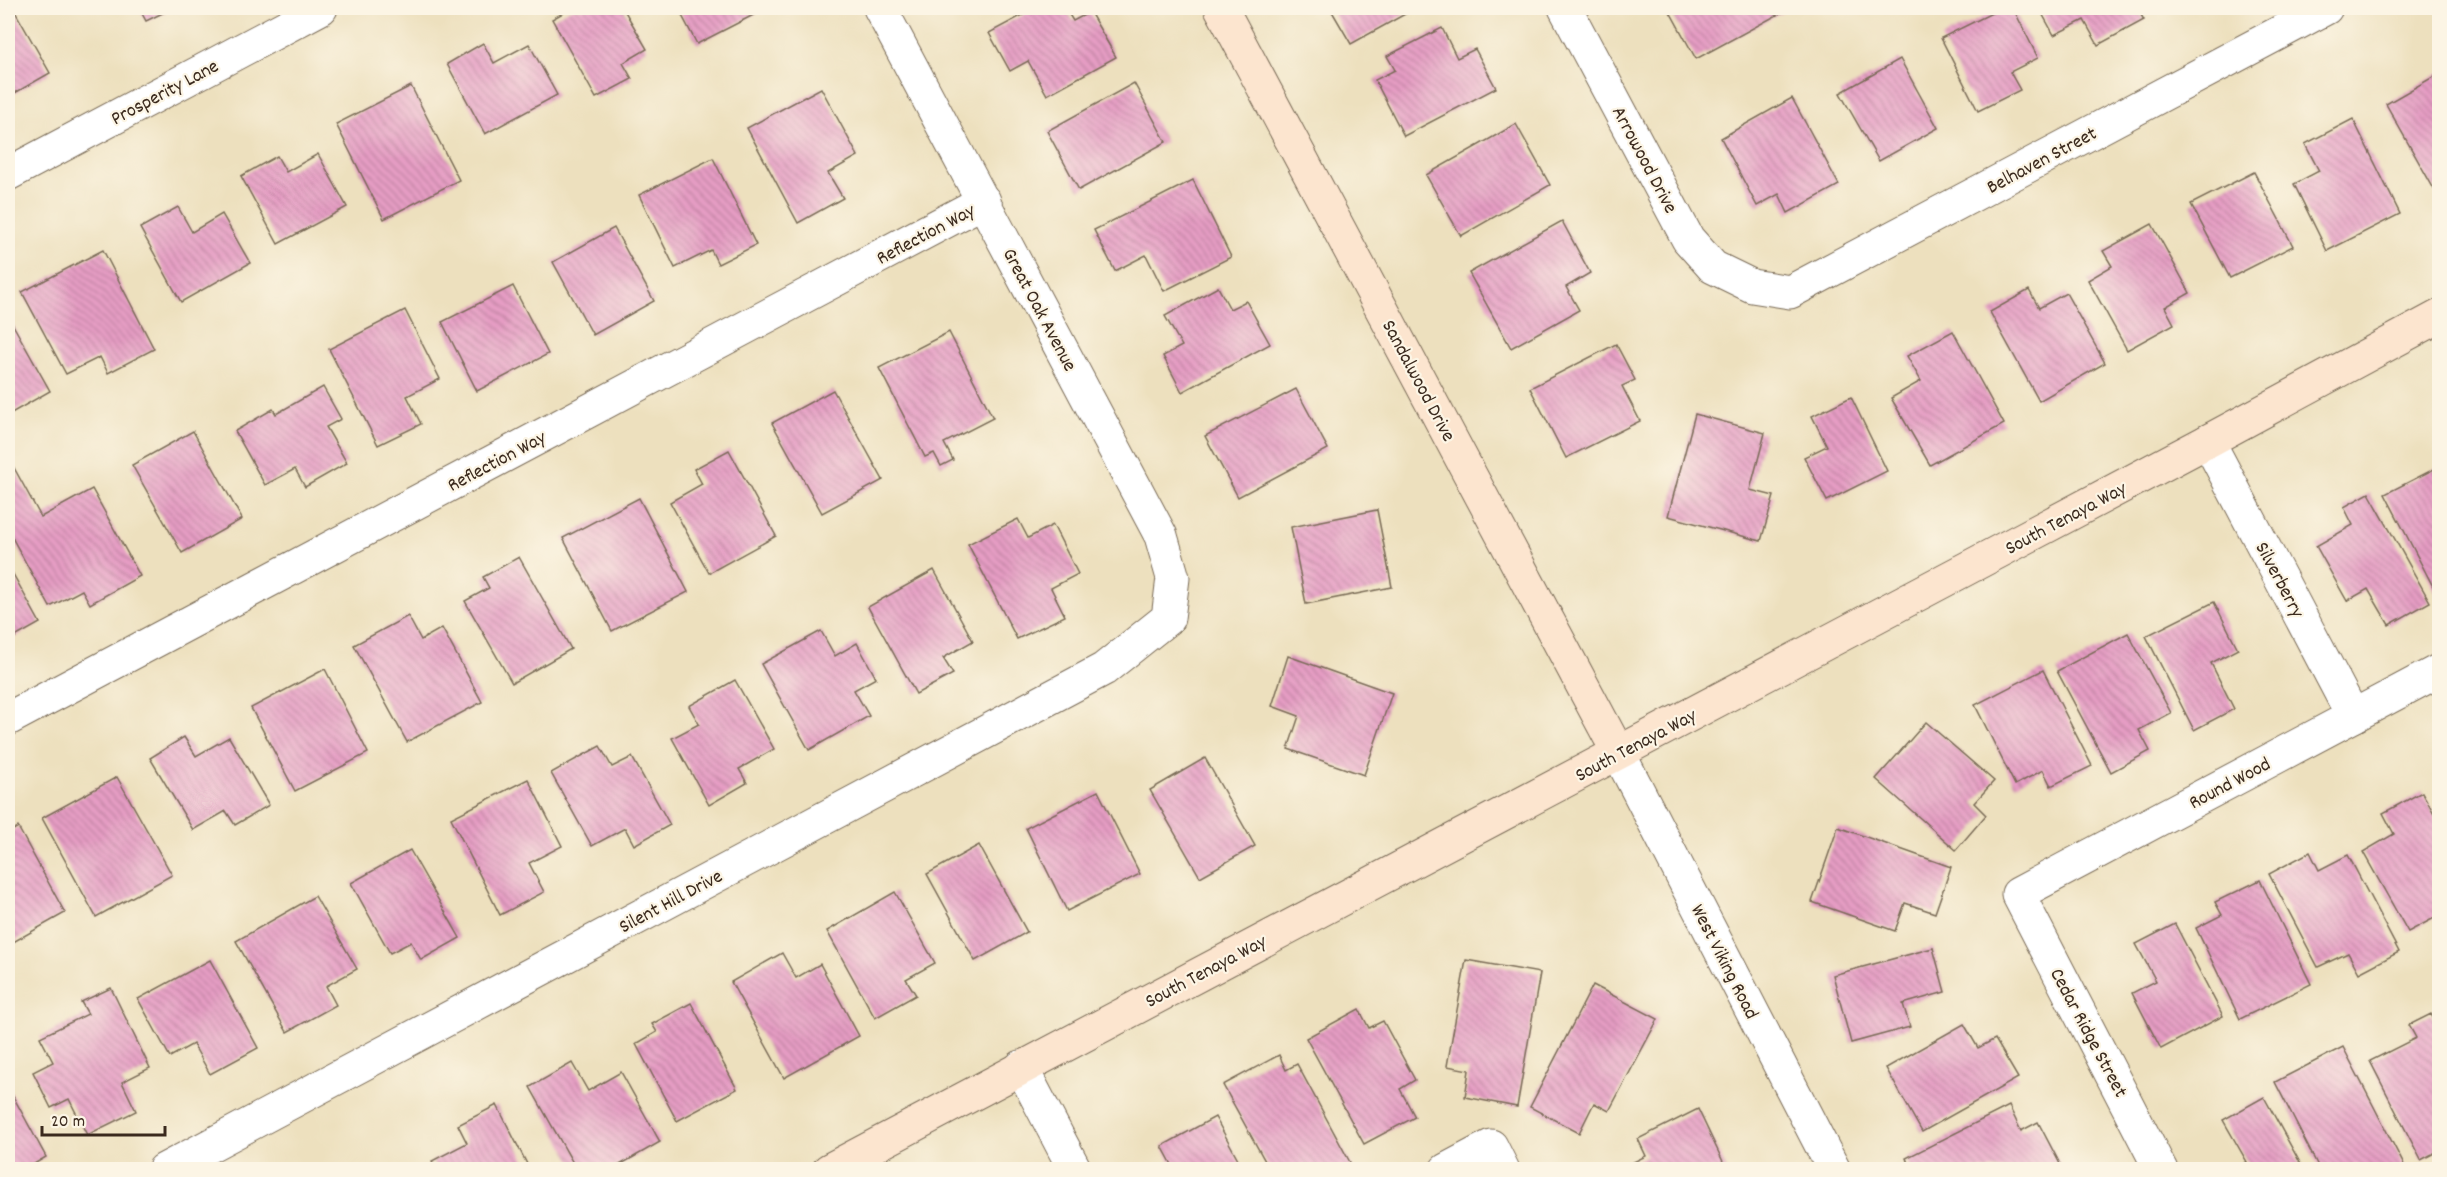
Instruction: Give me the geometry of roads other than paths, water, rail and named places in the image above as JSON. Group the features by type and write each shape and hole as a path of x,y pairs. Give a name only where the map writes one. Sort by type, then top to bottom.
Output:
{"street":[{"name":"Prosperity Lane","path":"8,174 321,8"},
{"name":"Great Oak Avenue","path":"880,8 1161,536 1173,578 1168,618"},
{"name":"Sandalwood Drive","path":"1221,8 1618,752"},
{"name":"Arrowood Drive","path":"1566,8 1688,239 1713,267 1752,286"},
{"name":"Belhaven Street","path":"1752,286 1790,292 2326,8"},
{"name":"Reflection Way","path":"8,719 984,201"},
{"name":"South Tenaya Way","path":"829,1170 2208,441 2439,316"},
{"name":"Silverberry","path":"2208,441 2353,716"},
{"name":"Silent Hill Drive","path":"164,1170 1104,669 1168,618"},
{"name":"Round Wood","path":"2018,894 2439,670"},
{"name":"West Viking Road","path":"1618,752 1834,1170"},
{"name":"Cedar Ridge Street","path":"2018,894 2162,1170"},
{"path":"1022,1067 1075,1170"},
{"path":"1446,1170 1497,1158"}]}
